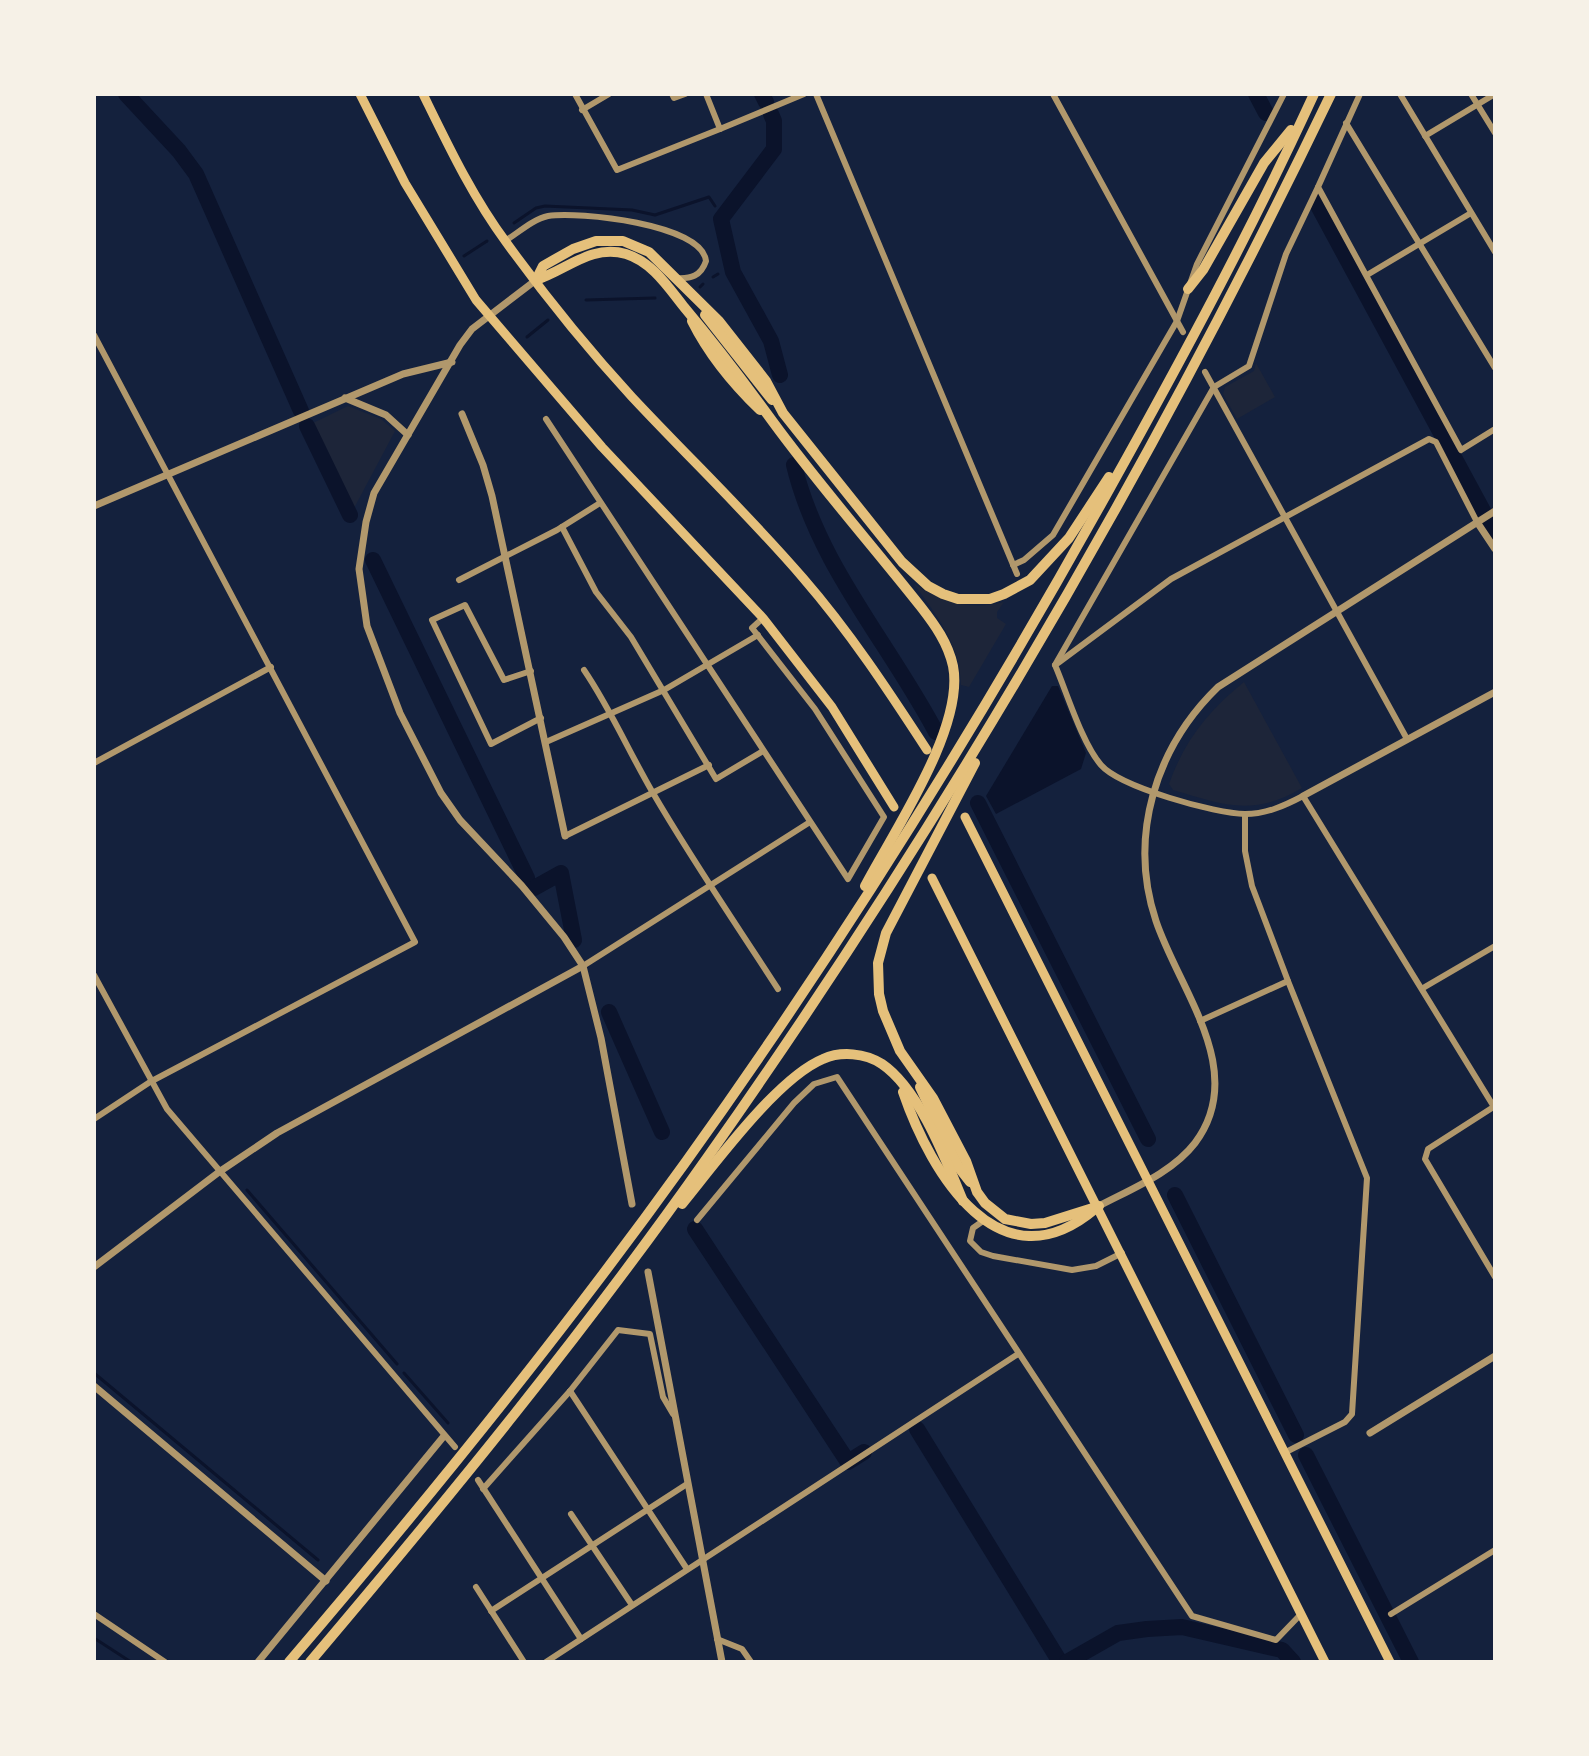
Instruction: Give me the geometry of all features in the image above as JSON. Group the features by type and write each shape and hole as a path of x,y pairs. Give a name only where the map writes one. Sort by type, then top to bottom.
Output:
{"highway":[{"path":"289,1662 460,1458 582,1302 812,978 1017,653 1146,424 1216,292 1314,94"},
{"path":"1099,1206 1045,1223 1017,1223 994,1212 977,1192 966,1161 933,1098 914,1074 891,1031 881,1002 878,979 881,948 894,916 1013,690 1169,416 1275,211 1331,94"},
{"path":"1188,289 1203,270 1264,163 1305,113"},
{"path":"536,280 543,266 582,245 610,240 636,245 649,252 719,321 766,381 783,413 914,574 943,594 974,600 1004,594 1030,580 1069,538 1113,471 1193,327 1216,292"},
{"path":"536,280 599,252 621,253 649,267 753,391 773,422 933,622 950,654 955,684 951,713 937,752 812,978"},
{"path":"310,1662 471,1468 595,1311 705,1161 821,993 1013,690"},
{"path":"595,1311 765,1106 797,1075 831,1056 857,1055 880,1064 900,1083 942,1175 983,1221 1008,1234 1034,1237 1080,1222 1099,1206"}],"main road":[{"path":"360,94 405,183 489,316 602,447 763,618 832,707 894,807"},
{"path":"423,94 455,159 505,241 595,355 804,579 864,655 927,750"},
{"path":"965,817 1390,1662"},
{"path":"932,878 1325,1662"}],"street":[{"path":"575,94 617,170 804,94"},
{"path":"582,110 609,94"},
{"path":"672,94 674,98 685,94"},
{"path":"706,94 720,129"},
{"path":"816,94 1017,574"},
{"path":"1053,94 1183,332"},
{"path":"1013,565 1024,560 1053,535 1177,321 1197,264 1284,94"},
{"path":"1055,665 1214,387 1249,366 1286,254 1360,94"},
{"path":"1400,94 1495,252"},
{"path":"1471,94 1495,133"},
{"path":"1425,136 1495,94"},
{"path":"1346,123 1495,368"},
{"path":"1318,187 1461,450 1495,429"},
{"path":"1367,275 1471,213"},
{"path":"505,241 546,217 641,223 692,241 702,250 706,261 700,272 689,279 676,278"},
{"path":"536,280 472,329 460,345 374,493 359,569 367,626 400,713 441,793 460,820 529,894 583,966 601,1038 632,1204"},
{"path":"94,335 415,942 150,1082 94,1119"},
{"path":"94,506 403,374 452,362"},
{"path":"1205,372 1407,739"},
{"path":"345,398 386,415 408,435"},
{"path":"462,414 483,465 531,671 565,836 709,765"},
{"path":"546,419 848,879 884,817 815,709 752,628 763,618"},
{"path":"1055,665 1171,579 1429,439 1436,442 1495,549"},
{"path":"459,580 562,527 600,503"},
{"path":"1099,1206 1179,1160 1207,1121 1213,1098 1215,1074 1211,1051 1162,938 1149,896 1146,834 1153,792 1180,732 1211,694 1335,610 1495,511"},
{"path":"562,527 596,592 631,637 716,779 763,751"},
{"path":"531,671 504,680 465,605 432,620 491,744 541,718"},
{"path":"546,742 664,690 758,635"},
{"path":"1055,665 1098,762 1117,779 1153,792 1245,814 1272,810 1303,796 1495,692"},
{"path":"94,763 271,667"},
{"path":"584,670 653,794 778,989"},
{"path":"1303,796 1494,1106 1428,1149 1425,1159 1495,1277"},
{"path":"1245,814 1245,851 1259,910 1367,1178 1352,1414 1345,1422 1284,1453"},
{"path":"94,1267 219,1172 277,1133 583,966 810,822"},
{"path":"1423,988 1495,946"},
{"path":"94,975 167,1109 455,1447"},
{"path":"1200,1021 1288,981"},
{"path":"697,1220 794,1103 814,1084 837,1077 1192,1616 1276,1640 1301,1614"},
{"path":"983,1221 973,1228 970,1241 981,1252 993,1256 1072,1270 1096,1266 1122,1253"},
{"path":"648,1272 722,1662"},
{"path":"483,1489 570,1391 618,1330 650,1334 663,1397 674,1415"},
{"path":"546,1662 1018,1354"},
{"path":"1370,1433 1495,1356"},
{"path":"94,1386 326,1581"},
{"path":"570,1391 687,1569"},
{"path":"258,1662 444,1436"},
{"path":"478,1480 581,1639"},
{"path":"491,1611 687,1484"},
{"path":"571,1514 632,1605"},
{"path":"1391,1614 1495,1550"},
{"path":"476,1587 524,1662"},
{"path":"94,1614 165,1662"},
{"path":"717,1639 742,1649 751,1662"}],"shaded area":[{"path":"1256,363 1275,397 1237,419 1223,394 1225,387 1254,371"},
{"path":"348,406 381,419 395,431 352,512 313,423"},
{"path":"913,583 956,603 979,606 1004,602 997,612 997,618 1006,624 969,687 961,685 960,670 951,643"},
{"path":"1244,682 1302,788 1268,803 1238,806 1173,790 1169,784 1190,740 1209,715"},
{"path":"1052,686 1058,686 1086,753 1081,769 996,814 986,796"}],"waterway":[{"path":"126,94 196,174 301,411"},
{"path":"762,94 766,102"},
{"path":"1256,94 1266,113"},
{"path":"771,114 774,149 721,219 733,272 771,341 780,375"},
{"path":"514,223 536,208 545,206 632,210 655,215 709,197 715,206"},
{"path":"1316,202 1495,533"},
{"path":"719,212 721,219"},
{"path":"464,256 487,241"},
{"path":"713,277 718,274"},
{"path":"700,287 703,284"},
{"path":"586,300 655,298"},
{"path":"527,337 548,320"},
{"path":"307,426 350,515"},
{"path":"794,465 805,502 837,570 936,732"},
{"path":"373,560 527,878"},
{"path":"978,803 1148,1139"},
{"path":"534,888 561,873 574,940"},
{"path":"609,1012 662,1132"},
{"path":"247,1190 397,1364"},
{"path":"1175,1195 1296,1435"},
{"path":"695,1229 848,1462 864,1452"},
{"path":"94,1373 318,1560"},
{"path":"404,1373 448,1423"},
{"path":"917,1429 1060,1662"},
{"path":"1306,1455 1411,1662"},
{"path":"1067,1662 1118,1633 1182,1627 1282,1650 1293,1662"},
{"path":"94,1638 131,1662"}]}
